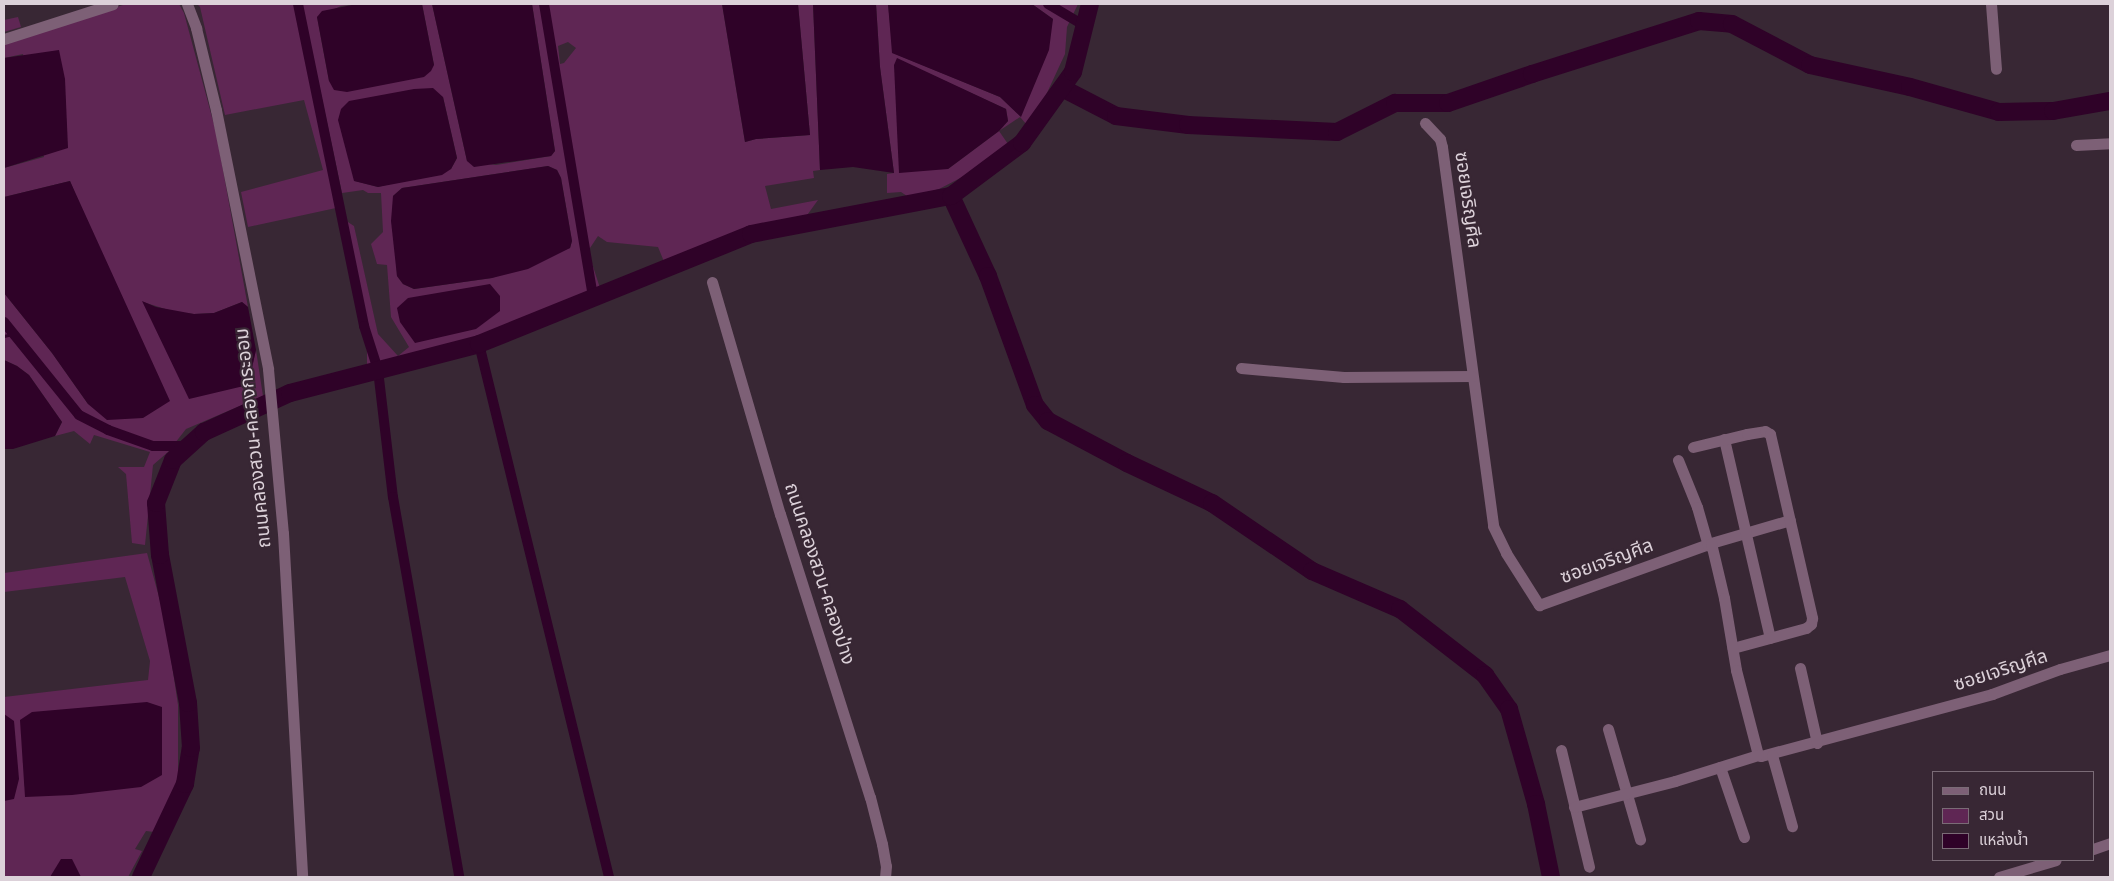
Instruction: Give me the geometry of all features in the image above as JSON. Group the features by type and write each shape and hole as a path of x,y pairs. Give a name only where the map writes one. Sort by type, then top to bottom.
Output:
{"street":[{"path":"4,39 113,4"},
{"name":"ถนนคลองสวน-คลองกระออม","path":"187,4 196,28 216,110 268,369 284,543 302,877"},
{"path":"1992,4 1996,69"},
{"name":"ซอยเจริญศีล","path":"1426,123 1440,139 1442,147 1493,526 1506,553 1539,605 1709,544"},
{"path":"2076,145 2110,143"},
{"name":"ถนนคลองสวน-คลองป่าง","path":"712,282 780,514 868,788 882,844 886,866 885,877"},
{"path":"1241,368 1344,378 1472,376"},
{"path":"1693,447 1765,431 1770,434 1812,621 1806,628 1733,648"},
{"path":"1724,439 1770,638"},
{"path":"1678,460 1697,507 1724,598 1736,670 1758,755"},
{"path":"1709,544 1790,520"},
{"name":"ซอยเจริญศีล","path":"1574,807 1758,755 1772,755 1992,694 2060,669 2110,655"},
{"path":"1800,668 1817,742"},
{"path":"1608,729 1625,794 1640,839"},
{"path":"1561,750 1589,867"},
{"path":"1772,755 1792,826"},
{"path":"1720,767 1744,837"},
{"path":"2094,849 2110,843"},
{"path":"1999,877 2053,861"}],"green space":[{"path":"126,4 179,4 184,13 216,132 248,307 242,302 214,313 194,314 175,312 143,302 248,385 256,350 263,396 186,429 168,452 153,465 145,545 132,543 126,474 118,467 144,467 150,452 94,435 90,444 74,431 55,436 62,422 29,375 17,366 4,360 4,293 52,353 88,404 143,417 160,405 70,181 4,197 4,168 44,157 23,54 4,58 4,44"},
{"path":"197,4 294,4 336,208 248,227 241,192 323,170 304,100 225,115 200,7"},
{"path":"302,4 357,4 341,6 317,17 329,81 434,65 422,4 432,4 467,161 496,165 551,156 555,151 532,4 722,4 745,142 756,139 810,135 798,4 813,4 820,170 813,171 814,178 765,186 771,209 818,200 805,218 766,226 708,246 665,264 658,247 607,242 598,236 588,251 600,288 508,329 455,346 385,363 367,365 367,351 337,215 354,226 378,334 398,356 409,347 391,317 387,265 377,264 371,244 383,232 381,193 368,193 363,190 342,193","holes":["568,42 576,48 564,63 560,64 558,46","443,97 457,158 451,169 378,187 355,181","548,166 557,170 561,178 572,241 570,248 492,278 414,289 403,284 397,276 393,196 402,188"]},
{"path":"876,4 888,4 893,53 1000,97 1020,116 1053,19 1032,4 1078,4 1067,27 1065,54 1046,95 1027,125 1020,117 999,131 1008,144 974,171 939,189 910,198 901,192 887,193 887,174 894,173 880,67","holes":["897,59 1006,109 1008,121 999,131 948,169"]},
{"path":"18,17 21,27 4,32 4,20"},
{"path":"147,553 165,619 178,705 178,780 154,832 146,831 135,849 142,851 128,877 4,877 4,697 148,680 150,661 125,577 4,592 4,573"}],"water":[{"path":"357,4 422,4 434,65 431,71 424,77 347,92 334,90 329,81 317,17 322,11"},
{"path":"432,4 532,4 555,151 551,156 474,167 467,161"},
{"path":"722,4 798,4 810,135 756,139 745,142"},
{"path":"813,4 876,4 880,67 894,173 853,167 820,170"},
{"path":"888,4 1032,4 1053,19 1049,50 1021,117 1000,97 892,53"},
{"path":"59,50 65,79 68,148 4,168 4,58"},
{"path":"897,58 1006,109 1008,121 999,131 948,169 899,173 894,65"},
{"path":"433,88 443,97 457,158 451,169 442,175 378,187 354,181 338,120 341,109 349,101 414,89"},
{"path":"548,166 557,170 561,178 572,241 570,248 528,269 492,278 414,289 403,284 397,276 391,221 393,196 402,188"},
{"path":"70,181 170,401 143,418 107,420 88,404 52,353 4,293 4,197"},
{"path":"490,284 500,296 500,311 476,329 415,343 400,322 397,308 408,298"},
{"path":"142,301 156,307 194,314 214,313 242,302 248,307 256,350 248,385 189,399"},
{"path":"4,360 17,366 29,375 62,422 55,436 13,449 4,449"},
{"path":"147,702 162,707 162,775 141,787 72,795 25,797 20,720 32,712"},
{"path":"4,714 14,721 19,779 14,799 4,801"},
{"path":"61,859 72,859 81,877 50,877"}],"waterway":[{"path":"298,4 364,326 378,370 393,497 459,877"},
{"path":"544,4 593,298"},
{"path":"1048,4 1085,26"},
{"path":"141,877 185,784 191,748 188,703 160,555 156,503 173,460 204,432 290,393 479,344 751,234 951,196 1022,143 1073,72 1090,4"},
{"path":"1062,88 1116,116 1188,125 1337,132 1395,103 1448,103 1699,21 1732,24 1810,65 1910,87 1999,112 2053,111 2110,101"},
{"path":"951,196 988,276 1035,405 1048,421 1127,463 1212,503 1312,571 1400,609 1485,675 1509,709 1536,804 1551,877"},
{"path":"4,322 79,415 108,430 153,446 189,446"},
{"path":"4,336 12,334"},
{"path":"479,344 609,877"}]}
